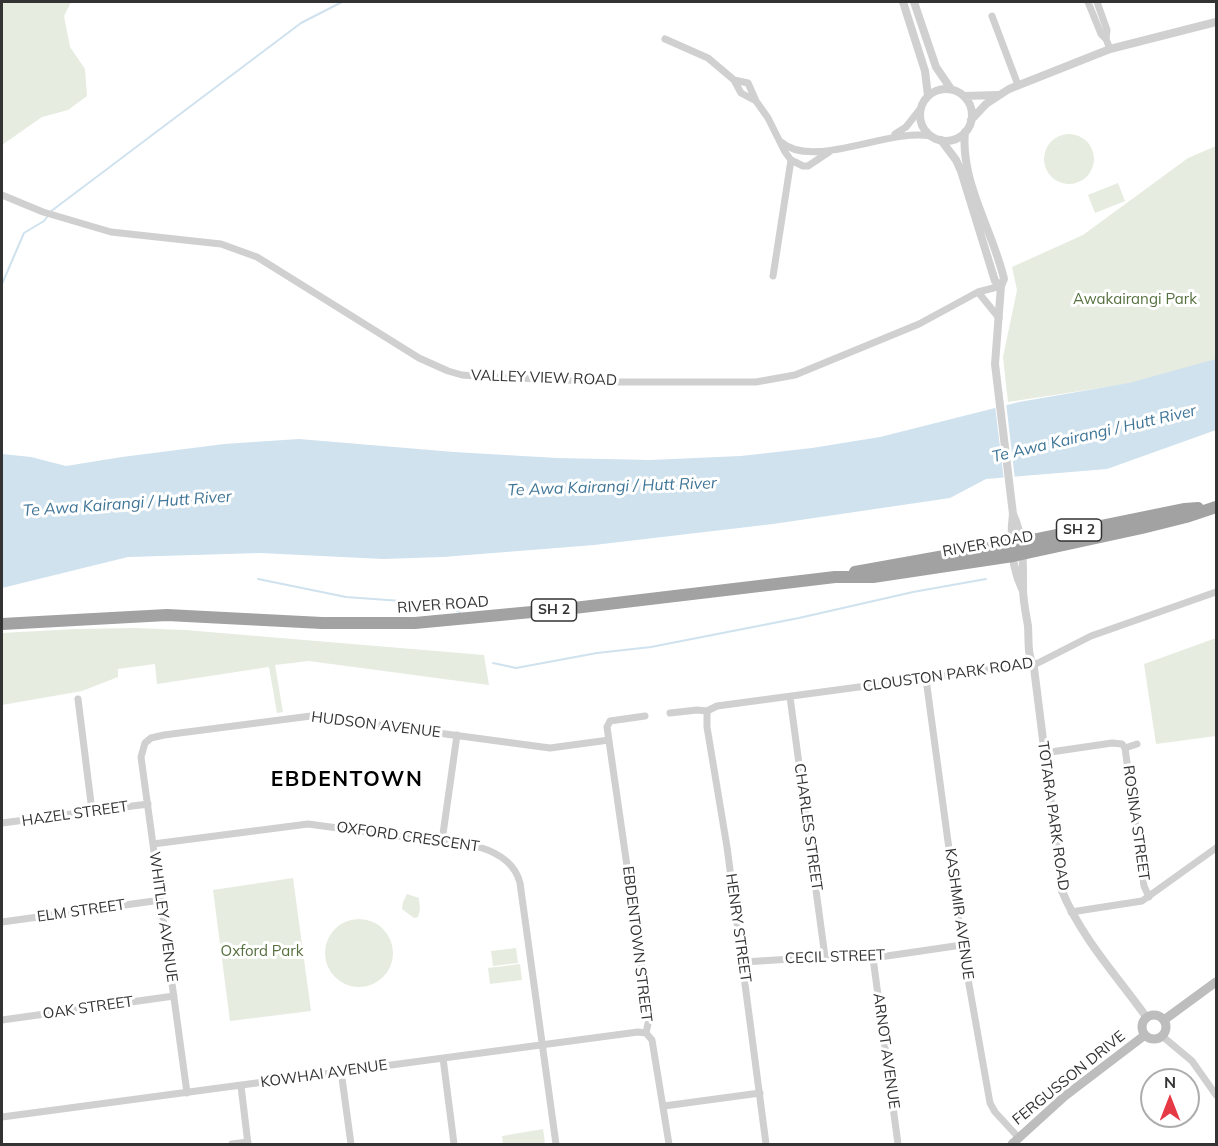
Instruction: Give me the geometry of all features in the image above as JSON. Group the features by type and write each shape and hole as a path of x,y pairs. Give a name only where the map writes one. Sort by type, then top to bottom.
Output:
{"highway":[{"name":"RIVER ROAD","path":"2,625 123,616 177,615 322,623 415,623 574,608 835,577 873,577 1017,549 1185,509 1215,507"}],"main road":[{"path":"1164,1020 1216,982"},
{"path":"1154,1016 1164,1020 1166,1028 1162,1036 1152,1039 1145,1035 1143,1026 1147,1018 1154,1016"},
{"name":"FERGUSSON DRIVE","path":"1015,1141 1065,1096 1145,1035"}],"street":[{"path":"903,2 925,71 928,96"},
{"path":"914,2 936,67 951,89 964,96 971,107 971,120"},
{"path":"1088,2 1110,49"},
{"path":"1097,2 1107,30 1106,39"},
{"path":"992,16 1018,85"},
{"path":"781,142 792,150 829,152 890,136 913,134 932,136 940,140 954,139 965,132 971,120 998,95 1018,85 1110,49 1216,22"},
{"path":"665,39 708,58 734,80 741,93 756,101"},
{"path":"734,80 748,83 791,160 808,166 829,152"},
{"path":"890,136 906,127 928,96 938,90 951,89"},
{"path":"964,96 998,95"},
{"path":"921,108 922,124 932,136"},
{"name":"TOTARA PARK ROAD","path":"965,132 967,167 1004,279 1001,286 995,364 1012,514 1021,534 1017,549 1018,580 1023,590 1062,891 1071,912 1082,929 1147,1018"},
{"name":"TOTARA PARK ROAD","path":"940,140 956,159 995,281 1001,286"},
{"path":"773,276 791,160"},
{"name":"VALLEY VIEW ROAD","path":"2,195 43,212 111,232 221,244 241,250 257,257 419,358 434,366 462,375 612,382 756,381 795,375 919,324 978,292 1001,286"},
{"path":"978,292 999,318"},
{"name":"CLOUSTON PARK ROAD","path":"670,713 706,711 717,706 1038,663 1091,636 1216,592"},
{"name":"KASHMIR AVENUE","path":"926,679 962,945 990,1103 1015,1141"},
{"name":"CHARLES STREET","path":"790,696 825,957"},
{"path":"78,699 92,811"},
{"name":"HENRY STREET","path":"706,711 766,1144"},
{"name":"HUDSON AVENUE","path":"145,743 151,738 164,735 310,716 550,748 609,740"},
{"path":"609,740 607,727 610,721 645,716"},
{"path":"442,841 457,735"},
{"name":"EBDENTOWN STREET","path":"609,740 649,1019 646,1033 652,1040 669,1144"},
{"name":"WHITLEY AVENUE","path":"145,743 141,757 187,1093"},
{"name":"ROSINA STREET","path":"1044,753 1112,743 1122,744 1125,748 1144,886 1149,897"},
{"name":"ROSINA STREET","path":"1125,748 1137,744"},
{"name":"HAZEL STREET","path":"2,823 148,804"},
{"name":"OXFORD CRESCENT","path":"153,844 308,824 442,841 492,850 509,862 519,876 556,1144"},
{"path":"1071,912 1135,903 1149,897 1216,848"},
{"name":"ELM STREET","path":"2,922 161,900"},
{"name":"CECIL STREET","path":"742,962 825,957 873,958 962,945"},
{"name":"ARNOT AVENUE","path":"873,958 898,1144"},
{"name":"OAK STREET","path":"2,1020 174,996"},
{"name":"KOWHAI AVENUE","path":"2,1118 341,1071 638,1032 646,1033"},
{"path":"1162,1036 1192,1061 1216,1095"},
{"path":"443,1058 454,1144"},
{"path":"341,1071 351,1144"},
{"path":"232,1144 248,1143 241,1086"},
{"path":"664,1106 760,1093"}],"green space":[{"path":"2,2 71,2 64,16 70,47 85,69 87,96 68,110 42,117 2,145"},
{"path":"1069,134 1087,141 1094,159 1087,177 1069,184 1051,177 1044,159 1051,141"},
{"name":"Awakairangi Park","path":"1216,146 1216,367 1146,381 1008,402 1003,357 1017,290 1012,267 1083,235 1188,158"},
{"path":"1118,183 1125,201 1095,213 1088,195"},
{"path":"134,628 185,630 484,655 489,685 309,661 275,665 283,712 277,713 269,667 157,684 155,664 118,669 118,677 82,691 2,705 2,633"},
{"path":"1216,638 1216,736 1156,744 1144,664"},
{"name":"Oxford Park","path":"293,878 311,1011 230,1021 213,890"},
{"path":"407,894 419,898 418,917 414,918 402,909"},
{"path":"359,919 372,922 383,929 390,940 393,953 390,966 383,977 372,984 359,987 346,984 335,977 328,966 325,953 328,940 335,929 346,922"},
{"path":"516,948 518,963 493,966 491,951"},
{"path":"520,964 522,980 490,984 488,968"},
{"path":"543,1129 545,1144 503,1144 502,1136"}],"water":[{"name":"Te Awa Kairangi / Hutt River","path":"1216,359 1216,430 1107,469 986,479 950,498 773,524 594,545 443,557 383,559 260,553 128,557 2,588 2,454 31,457 66,466 224,444 299,439 557,458 650,460 741,456 880,437 1019,402 1129,383"}],"pier":[{"path":"1006,402 1015,480 1004,481 995,405"}],"waterway":[{"path":"50,212 301,23 342,2"},
{"path":"2,284 24,233 47,217"},
{"path":"258,579 346,597 443,604 460,612"},
{"path":"493,663 516,668 597,653 651,647 986,579"}],"district":[{"name":"EBDENTOWN","path":"347,780"}]}
